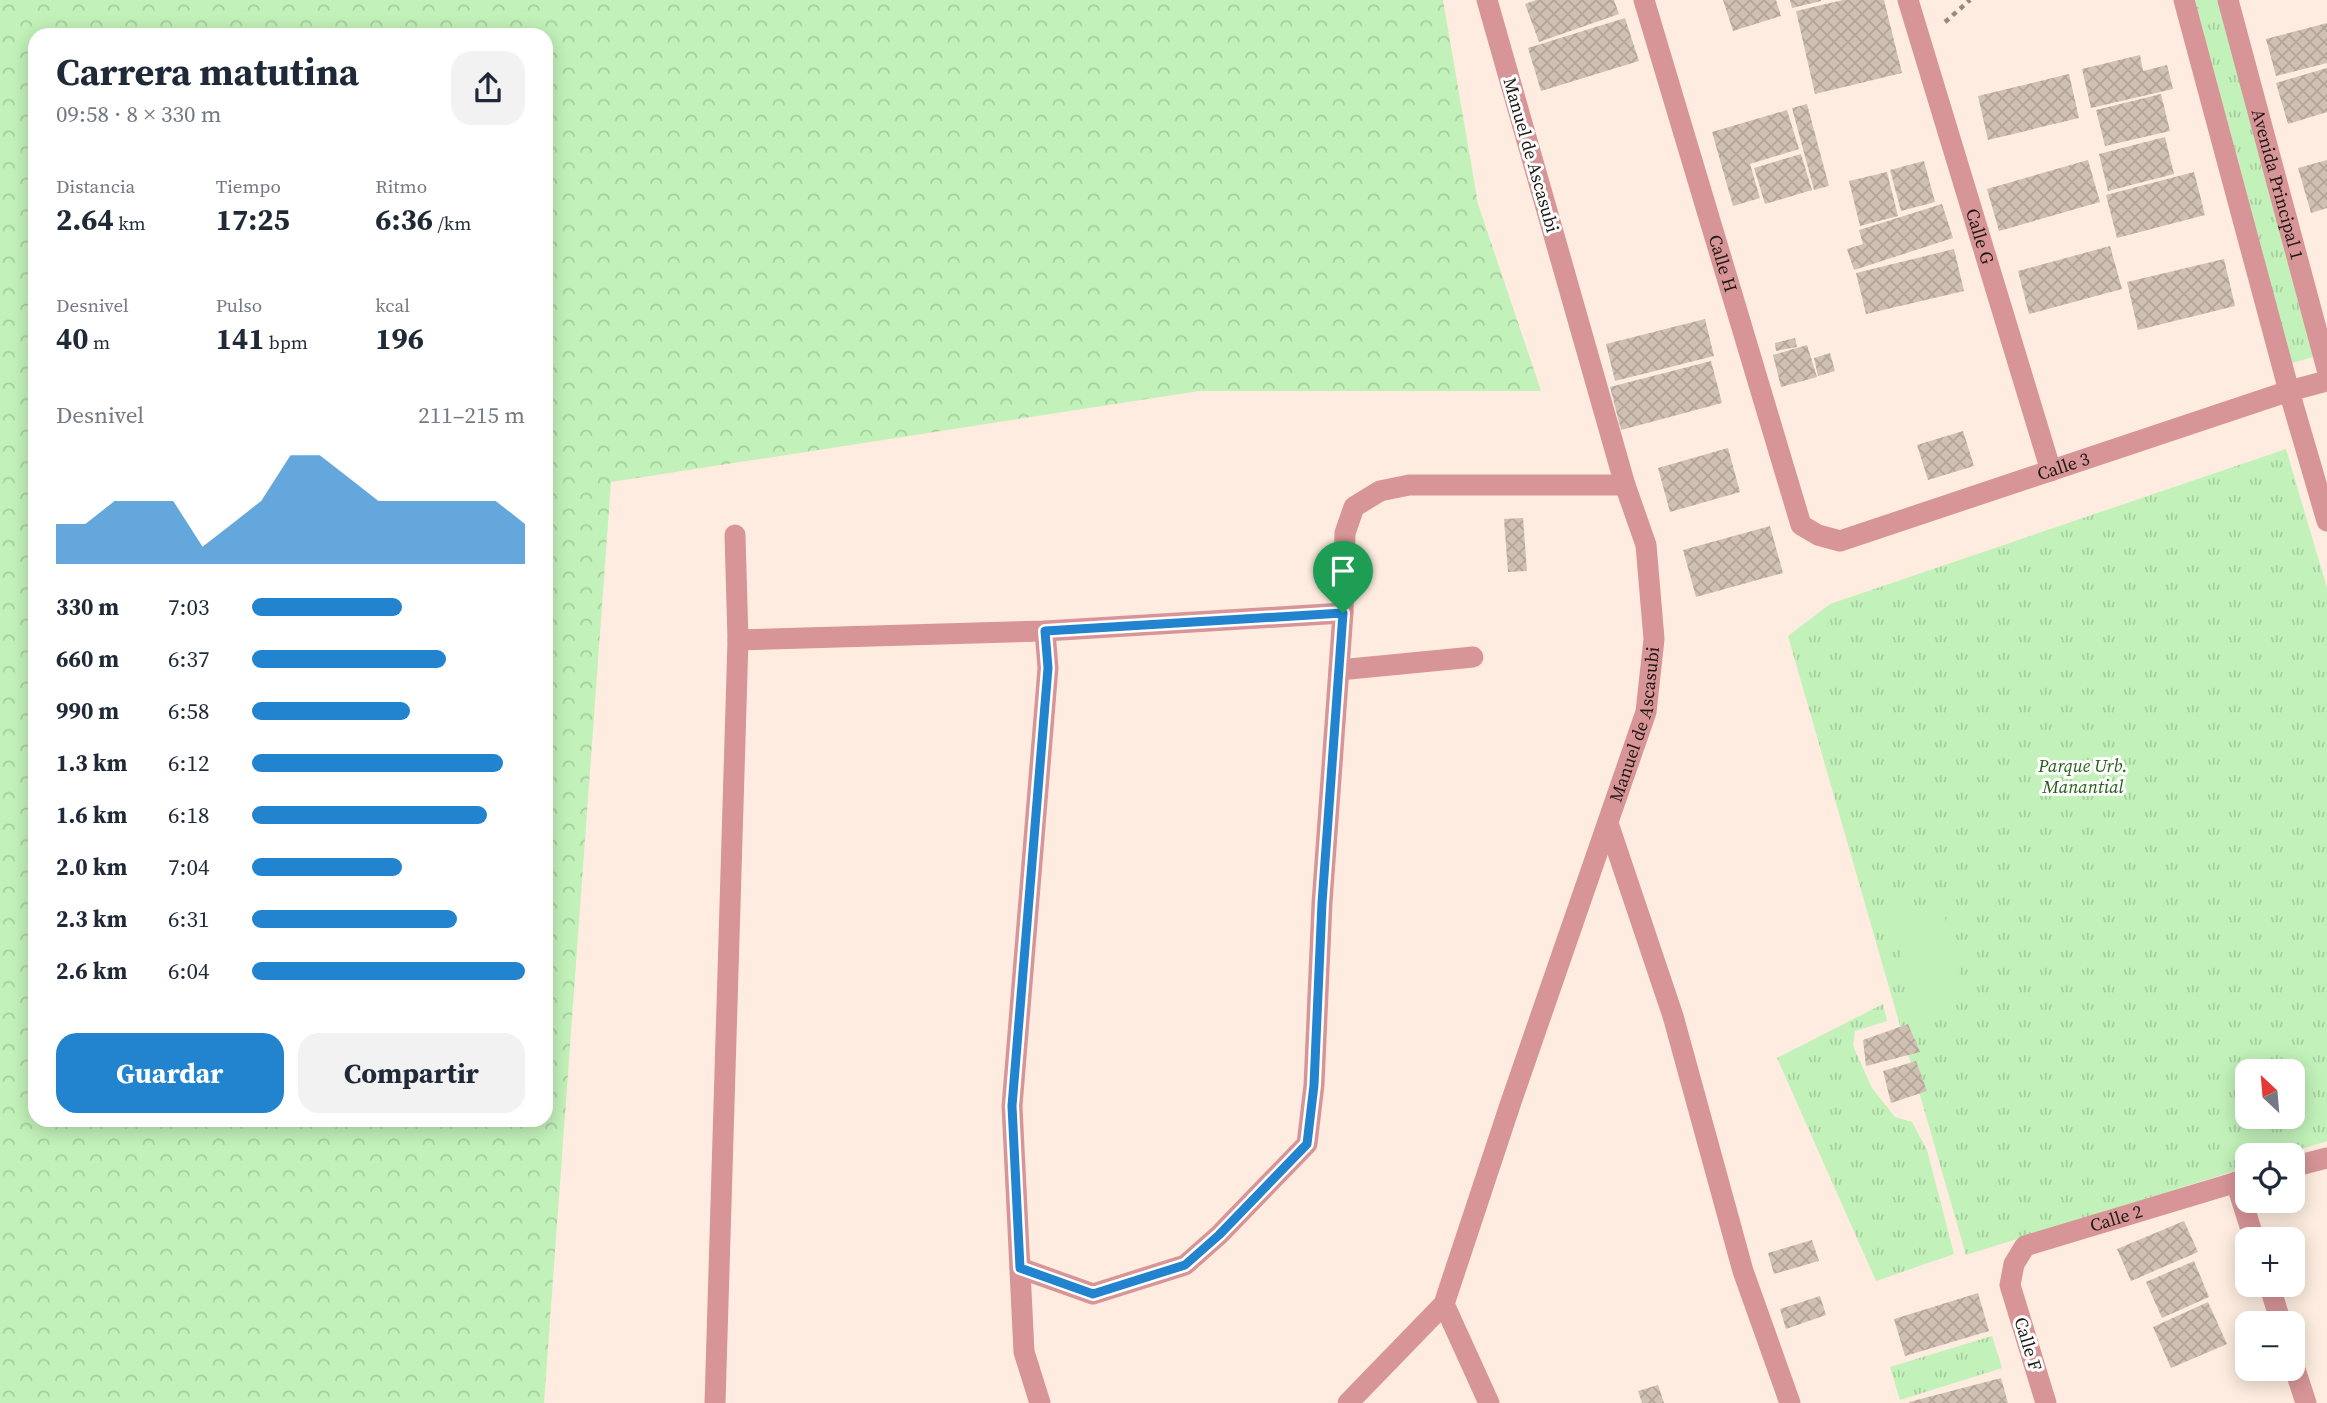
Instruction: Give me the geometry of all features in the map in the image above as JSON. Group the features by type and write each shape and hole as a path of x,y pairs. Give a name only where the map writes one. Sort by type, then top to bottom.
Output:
{"street":[{"name":"Manuel de Ascasubi","path":"1348,1403 1444,1304 1646,712 1654,639 1646,545 1625,485 1487,0"},
{"name":"Calle H","path":"1644,0 1801,525"},
{"name":"Calle G","path":"1908,0 2052,471"},
{"path":"2184,0 2289,391 2327,521"},
{"name":"Avenida Principal 1","path":"2228,0 2327,369"},
{"name":"Calle 3","path":"1801,525 1818,535 1840,541 2289,391 2327,381"},
{"path":"1020,1268 1093,1294 1185,1265 1219,1235 1307,1144 1314,1085 1322,903 1343,613 1345,533 1354,507 1380,491 1409,485 1625,485"},
{"path":"715,1403 738,640 735,535"},
{"path":"738,640 1045,631 1343,613"},
{"path":"1040,1403 1024,1352 1012,1106 1048,668 1045,631"},
{"path":"1339,670 1474,657"},
{"path":"1608,823 1673,1016 1743,1271 1790,1403"},
{"path":"2305,1164 2327,1158"},
{"name":"Calle 2","path":"2010,1285 2014,1264 2025,1247 2235,1182"},
{"name":"Calle F","path":"2010,1285 2046,1403"},
{"path":"1444,1304 1489,1403"},
{"path":"2299,1381 2306,1403"}],"green space":[{"path":"0,0 1443,0 1478,204 1541,391 1199,391 611,482 544,1403 0,1403"},
{"path":"2195,0 2218,0 2313,357 2292,363"},
{"name":"Parque Urb. Manantial","path":"2286,449 2327,588 2327,1141 2305,1148 2305,1143 2235,1143 2235,1171 1966,1255 1788,636 1830,604"},
{"path":"1941,902 1966,1002 1916,1015 1891,914"},
{"path":"1883,1004 1887,1021 1855,1031 1853,1046 1872,1088 1895,1117 1912,1122 1927,1150 1954,1254 1876,1281 1777,1058"},
{"path":"1992,1336 2002,1368 1900,1400 1890,1367"}],"building":[{"path":"1536,0 1614,0 1619,14 1539,42 1525,4"},
{"path":"1723,0 1776,0 1781,16 1733,31"},
{"path":"1790,0 1821,0 1821,1 1792,8"},
{"path":"1843,0 1884,0 1902,73 1815,94 1796,11"},
{"path":"1625,18 1639,61 1541,91 1528,48"},
{"path":"2327,23 2327,63 2276,76 2266,39"},
{"path":"2140,55 2143,71 2167,65 2173,89 2091,108 2082,69"},
{"path":"2327,68 2327,112 2288,124 2276,83"},
{"path":"2069,74 2079,118 1988,140 1978,96"},
{"path":"2161,94 2170,131 2105,146 2096,110"},
{"path":"1807,104 1829,186 1814,190 1792,108"},
{"path":"1787,110 1799,149 1750,164 1760,198 1733,206 1712,132"},
{"path":"2165,137 2174,174 2108,191 2099,154"},
{"path":"1801,154 1812,190 1765,204 1754,168"},
{"path":"2088,160 2100,202 1999,231 1987,189"},
{"path":"2327,160 2327,208 2311,213 2298,168"},
{"path":"1924,161 1935,202 1901,211 1890,170"},
{"path":"1887,172 1898,216 1860,226 1849,181"},
{"path":"2194,172 2205,215 2117,238 2106,195"},
{"path":"1942,204 1953,238 1854,270 1847,249 1863,244 1859,230"},
{"path":"2110,246 2122,289 2029,314 2018,271"},
{"path":"1954,249 1964,291 1866,314 1856,273"},
{"path":"2224,259 2235,306 2138,330 2127,282"},
{"path":"1705,319 1714,356 1615,381 1606,344"},
{"path":"1795,338 1797,347 1776,351 1775,343"},
{"path":"1807,345 1817,377 1781,387 1773,355"},
{"path":"1830,353 1835,371 1818,376 1814,358"},
{"path":"1711,361 1722,403 1621,430 1610,387"},
{"path":"1963,431 1974,466 1928,480 1917,445"},
{"path":"1728,448 1740,492 1670,512 1658,468"},
{"path":"1523,518 1527,571 1508,572 1504,519"},
{"path":"1770,526 1783,573 1696,597 1683,550"},
{"path":"1908,1024 1920,1052 1866,1066 1863,1040"},
{"path":"1916,1061 1927,1091 1891,1103 1883,1071"},
{"path":"2184,1221 2198,1252 2131,1281 2117,1249"},
{"path":"1812,1240 1819,1261 1774,1274 1768,1253"},
{"path":"2194,1261 2209,1297 2162,1318 2146,1282"},
{"path":"1978,1293 1989,1331 1905,1356 1894,1319"},
{"path":"1820,1296 1826,1315 1786,1329 1780,1309"},
{"path":"2208,1302 2227,1344 2171,1368 2153,1327"},
{"path":"2001,1378 2008,1403 1909,1403 1909,1402"},
{"path":"1658,1385 1664,1403 1642,1403 1638,1391"}],"route":[{"path":"1343,613 1322,903 1314,1085 1307,1144 1219,1235 1185,1265 1093,1294 1020,1268 1012,1106 1048,668 1045,631 1343,613"}]}
